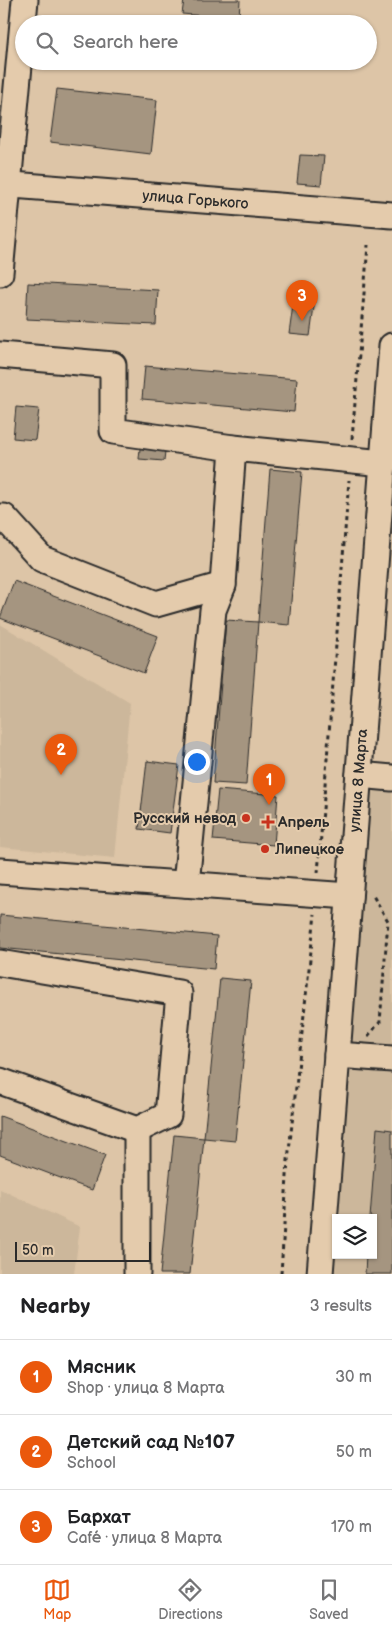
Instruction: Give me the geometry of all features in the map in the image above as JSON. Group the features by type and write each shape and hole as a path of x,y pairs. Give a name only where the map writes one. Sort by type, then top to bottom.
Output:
{"street":[{"path":"23,15 25,0"},
{"path":"0,273 4,184 17,70"},
{"name":"улица Горького","path":"4,184 392,215"},
{"path":"0,356 113,365 113,431 233,448 351,460 386,451"},
{"name":"улица 8 Марта","path":"320,1274 360,895 359,775 385,533 386,451 392,358"},
{"path":"186,884 213,610 223,585 233,448"},
{"path":"0,517 4,517 42,559 156,604 223,585"},
{"path":"359,775 392,778"},
{"path":"0,871 317,894 360,895"},
{"path":"0,963 179,993 168,1115 137,1130 0,1081"},
{"path":"344,1056 392,1059"},
{"path":"137,1130 137,1274"}],"path":[{"path":"281,1274 288,1160 317,894 368,245"},
{"path":"344,1056 380,1022 388,921 360,895"}],"shaded area":[{"path":"0,624 130,703 115,858 0,847"},
{"path":"370,774 392,776 392,1274 331,1274 332,1259 377,1259 377,1214 336,1214"},
{"path":"0,1189 80,1227 74,1274 0,1274"}],"building":[{"path":"184,0 240,0 239,15 182,14"},
{"path":"57,89 157,100 151,154 50,142"},
{"path":"300,155 324,156 321,185 297,183"},
{"path":"28,283 158,290 156,325 26,319"},
{"path":"294,298 315,300 310,336 289,334"},
{"path":"145,366 297,379 294,412 142,399"},
{"path":"16,407 39,409 35,440 13,438"},
{"path":"141,438 166,441 164,461 139,459"},
{"path":"270,469 302,472 289,625 258,622"},
{"path":"14,581 158,636 144,673 0,618"},
{"path":"226,620 258,622 246,785 213,783"},
{"path":"147,761 179,765 170,833 139,829"},
{"name":"Русский невод","path":"218,790 278,795 274,845 213,840"},
{"path":"0,915 217,936 214,969 0,948"},
{"path":"220,978 251,981 235,1141 204,1138"},
{"path":"0,1116 105,1155 92,1190 0,1155"},
{"path":"377,1128 392,1130 392,1274 365,1274 366,1259 377,1259 377,1214 370,1214"},
{"path":"174,1135 204,1138 190,1274 160,1274"}],"place":[{"name":"Бархат","path":"302,321"},
{"name":"Детский сад №107","path":"61,775"},
{"name":"Мясник","path":"269,805"},
{"name":"Русский невод","path":"246,818"},
{"name":"Апрель","path":"268,822"},
{"name":"Липецкое","path":"265,849"}]}
